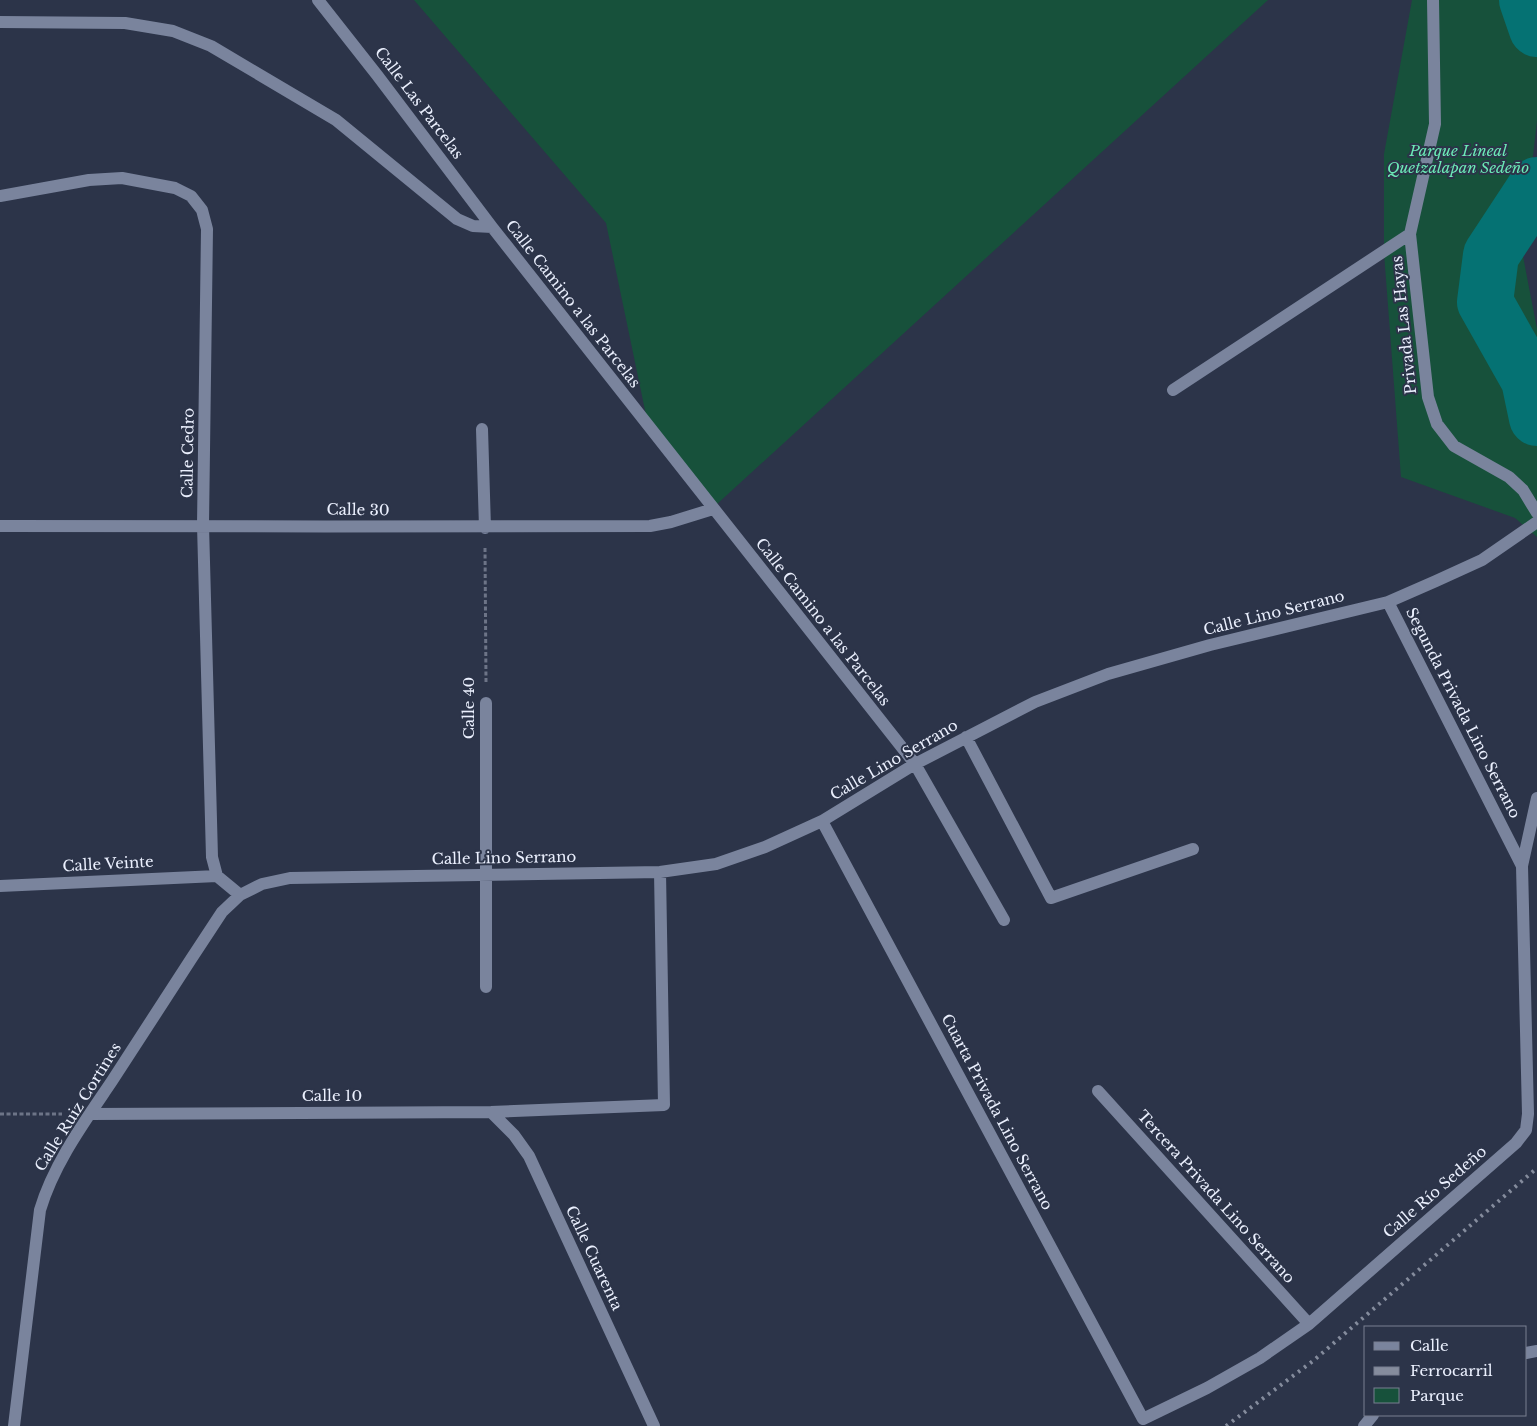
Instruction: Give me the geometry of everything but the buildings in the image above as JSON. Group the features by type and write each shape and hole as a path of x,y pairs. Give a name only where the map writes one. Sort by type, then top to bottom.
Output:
{"street":[{"name":"Calle Las Parcelas","path":"318,0 378,75 492,227"},
{"name":"Privada Las Hayas","path":"1433,0 1435,124 1410,234 1428,397 1437,424 1454,446 1509,477 1523,490 1537,513"},
{"name":"Calle Camino a las Parcelas","path":"0,22 124,23 173,31 211,46 336,120 457,219 473,226 492,227 712,509 915,764 1004,920"},
{"name":"Calle Cedro","path":"1,197 89,180 122,178 175,188 191,196 202,210 207,229 203,525 212,857 217,876"},
{"name":"Privada Las Hayas","path":"1173,390 1410,234"},
{"path":"482,429 485,528"},
{"name":"Calle 30","path":"0,526 203,525 485,528 650,526 672,522 712,509"},
{"name":"Calle Lino Serrano","path":"240,895 262,884 290,878 660,872 716,864 765,847 822,821 915,764 1035,702 1108,674 1210,645 1388,602 1482,560 1537,522"},
{"name":"Segunda Privada Lino Serrano","path":"1388,602 1522,866"},
{"name":"Calle 40","path":"486,703 486,987"},
{"path":"966,737 1051,898 1193,849"},
{"path":"1522,866 1537,798"},
{"name":"Cuarta Privada Lino Serrano","path":"822,821 1142,1419"},
{"name":"Calle Río Sedeño","path":"1142,1419 1208,1388 1260,1358 1309,1324 1516,1144 1526,1130 1528,1114 1522,866"},
{"name":"Calle 10","path":"90,1114 491,1112 664,1105 660,872"},
{"path":"217,876 240,895"},
{"name":"Calle Veinte","path":"0,886 217,876"},
{"name":"Calle Ruiz Cortines","path":"14,1426 40,1210 46,1190 90,1114 222,912 240,895"},
{"name":"Tercera Privada Lino Serrano","path":"1098,1091 1309,1324"},
{"name":"Calle Cuarenta","path":"491,1112 514,1135 529,1156 654,1426"},
{"path":"1364,1426 1372,1416"}],"path":[{"name":"Calle 40","path":"485,528 486,703"},
{"path":"0,1114 90,1114"}],"green space":[{"path":"414,0 1268,0 716,505 646,415 606,223"},
{"name":"Parque Lineal Quetzalapan Sedeño","path":"1412,0 1537,0 1537,121 1522,251 1537,329 1537,537 1515,518 1401,477 1384,253 1384,154"}],"waterway":[{"path":"1527,0 1537,29"},
{"path":"1537,185 1491,255 1485,302 1529,380 1537,418"}],"railway":[{"path":"1226,1426 1313,1361 1537,1168"}]}
